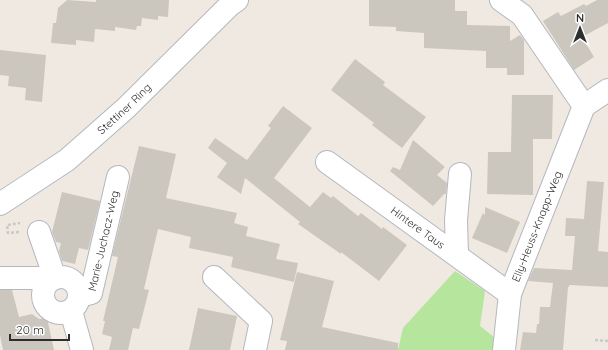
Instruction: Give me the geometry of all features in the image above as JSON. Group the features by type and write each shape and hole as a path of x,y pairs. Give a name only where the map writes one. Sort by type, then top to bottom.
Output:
{"street":[{"path":"500,0 522,15 584,106 604,87"},
{"name":"Stettiner Ring","path":"0,204 67,160 126,108 231,2"},
{"name":"Elly-Heuss-Knapp-Weg","path":"504,350 502,319 510,294 584,106"},
{"name":"Hintere Taus","path":"326,162 510,294"},
{"path":"457,256 456,220 460,174"},
{"name":"Marie-Juchacz-Weg","path":"75,303 91,293 118,177"},
{"path":"32,227 55,278"},
{"path":"214,277 262,321 255,350"},
{"path":"0,278 55,278"},
{"path":"55,278 50,281 44,291 45,303 48,308 59,313 75,303"},
{"name":"Marie-Juchacz-Weg","path":"55,278 67,278 76,285 75,303 82,350"}],"path":[{"path":"8,233 7,225 32,227"},
{"path":"595,340 608,341"}],"green space":[{"path":"455,271 485,291 480,326 494,337 493,350 398,350 403,328"}],"building":[{"path":"67,0 96,2 96,0 169,0 168,17 158,16 158,20 142,18 141,26 137,26 136,30 115,27 115,31 95,29 94,42 76,40 76,45 51,43 53,23 56,23 58,8"},
{"path":"369,0 455,0 455,11 467,11 467,25 510,26 510,41 520,35 524,40 524,75 507,75 507,68 486,68 486,51 424,48 424,33 396,31 396,27 369,26"},
{"path":"597,0 608,0 608,23 582,37 594,57 574,70 543,21 558,12 561,16 584,4 586,6"},
{"path":"0,50 46,55 42,102 25,100 26,88 8,86 9,76 0,75"},
{"path":"355,59 385,82 383,85 426,117 402,148 372,125 374,123 331,90"},
{"path":"512,95 553,95 552,139 533,139 533,195 487,194 488,152 511,152"},
{"path":"283,106 312,128 274,178 310,207 323,192 331,198 333,196 358,216 361,213 407,245 379,281 341,252 341,254 298,224 300,222 245,178 241,194 217,177 227,163 208,148 215,138 247,160 271,128 268,126"},
{"path":"413,140 445,167 437,175 447,183 446,194 444,194 433,206 390,171 393,167 400,170"},
{"path":"139,146 176,154 166,198 237,213 234,223 248,227 246,236 280,244 276,259 298,263 294,282 231,267 233,257 189,248 191,237 158,229 144,289 149,290 139,329 133,328 128,350 109,350 112,337 102,334 105,321 103,321 118,257 112,256"},
{"path":"587,181 604,182 598,251 608,252 608,287 569,285 563,350 520,350 523,332 536,333 537,324 539,324 540,307 550,307 553,283 528,281 534,268 572,270 575,236 565,236 566,218 584,219"},
{"path":"62,192 100,201 88,250 79,248 75,264 62,261 59,251 61,243 56,242 52,232"},
{"path":"485,207 520,222 507,253 472,238 483,213 485,215"},
{"path":"297,272 334,281 322,327 398,343 398,350 285,350 287,341 280,340"},
{"path":"0,290 12,290 19,317 32,314 39,319 47,318 54,350 3,350 0,335"},
{"path":"198,308 237,316 230,350 189,350"}]}
